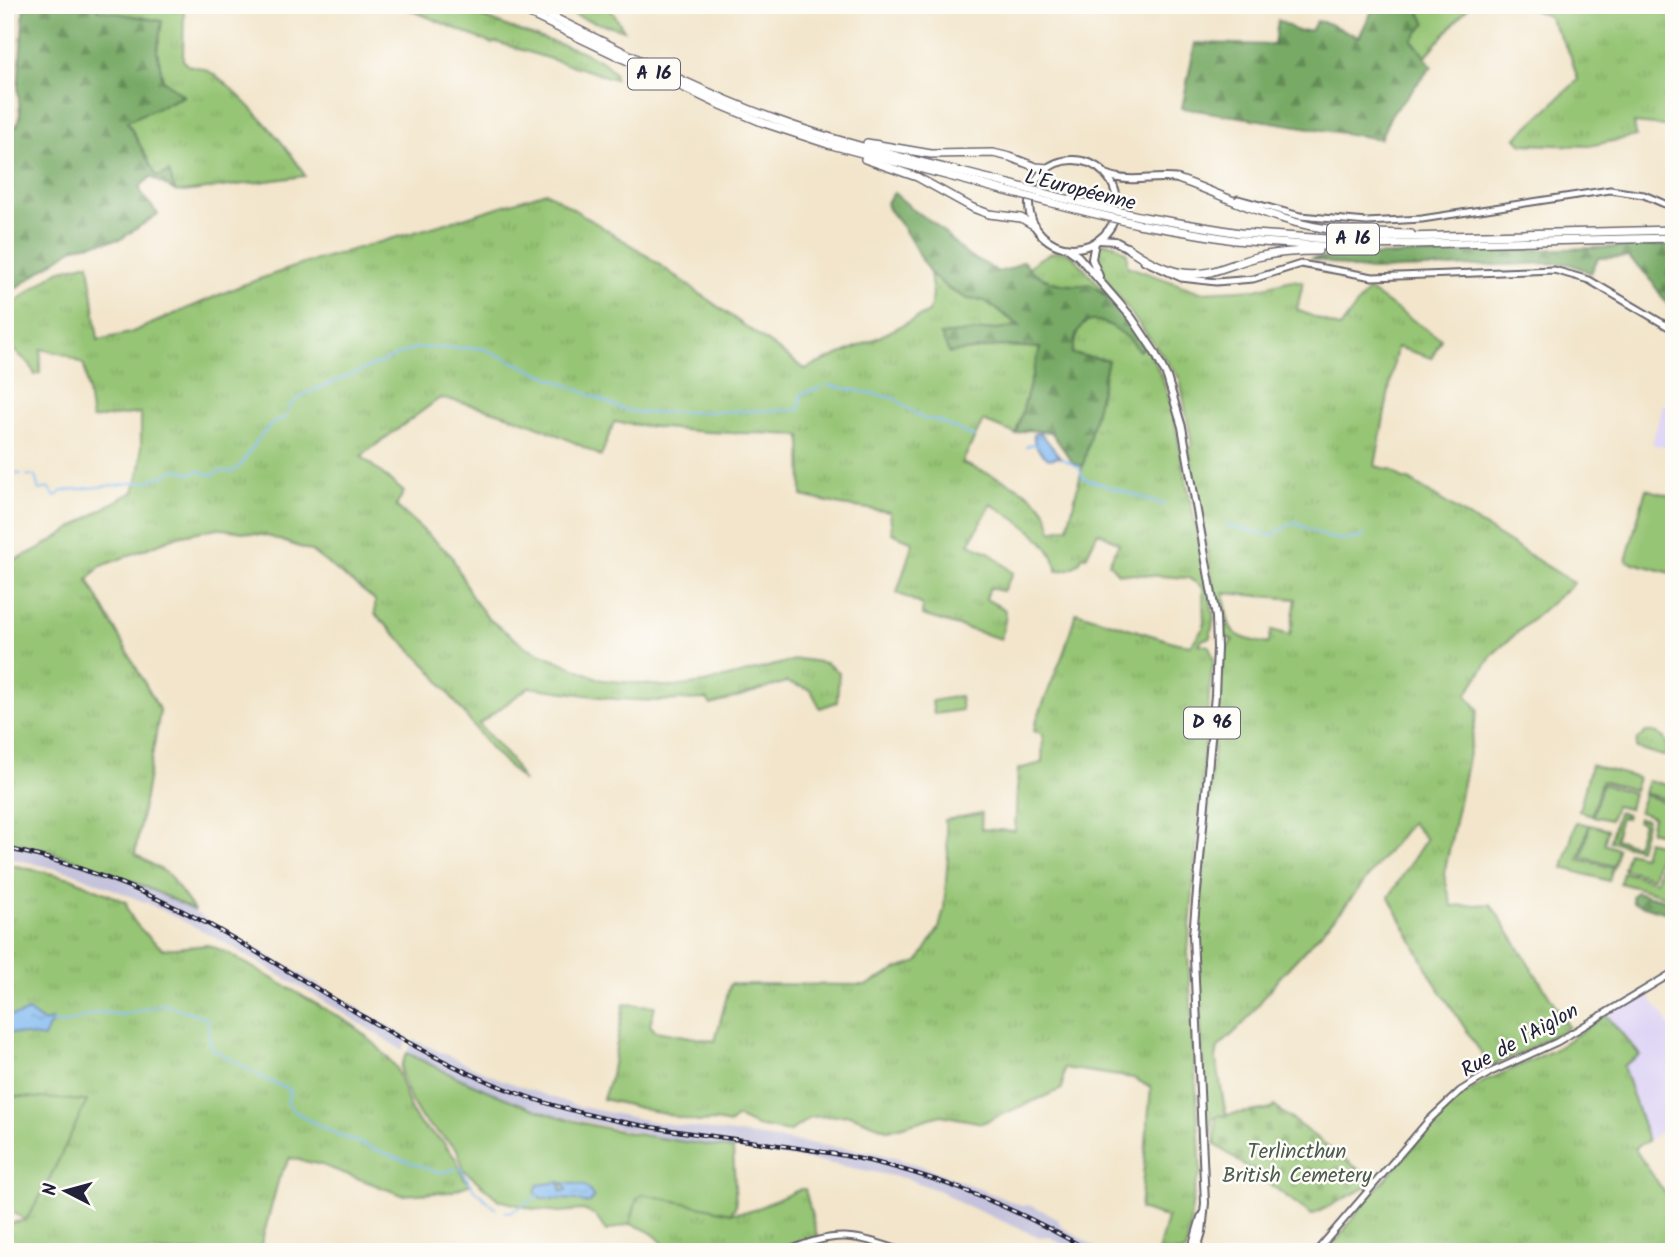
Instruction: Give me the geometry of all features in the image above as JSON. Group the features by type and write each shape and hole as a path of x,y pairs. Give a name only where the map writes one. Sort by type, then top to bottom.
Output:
{"highway":[{"name":"L'Européenne","path":"511,5 716,103 800,136 1093,210 1234,240 1338,247 1674,238"},
{"name":"L'Européenne","path":"528,5 748,109 801,128 1007,188"},
{"path":"800,136 913,175 977,210 1021,218 1035,226"},
{"path":"852,143 864,142 931,154 989,152 1034,167 1048,168"},
{"path":"1178,179 1273,216 1320,228 1369,233 1497,236"},
{"name":"L'Européenne","path":"1140,221 1288,237 1366,239 1674,230"},
{"path":"1128,248 1159,266 1196,274 1215,271 1262,256 1338,247"}],"main road":[{"path":"1674,208 1640,193 1610,190 1418,220 1352,222 1278,211 1178,179 1123,179 1076,160 1060,162 1048,168 1038,178 1030,193 1029,210 1035,226 1050,242 1068,248 1080,248 1097,241 1115,241 1164,272 1185,279 1207,282 1249,280 1292,265 1307,264 1373,277 1557,271 1589,280 1674,330"},
{"path":"1097,241 1111,227 1117,208 1115,191 1104,173"},
{"name":"D 96","path":"1097,241 1092,259 1105,287"},
{"name":"D 96","path":"1068,248 1079,256 1141,331 1161,364 1172,391 1182,427 1216,617 1215,688 1193,935 1204,1184 1193,1252"},
{"name":"Rue de l'Aiglon","path":"1315,1252 1429,1120 1461,1091 1491,1072 1557,1042 1674,972"},
{"path":"785,1252 820,1238 841,1236 872,1240 905,1252"}],"shaded area":[{"path":"1663,404 1674,407 1674,450 1652,444"},
{"path":"5,840 78,860 162,893 409,1038 402,1050 215,937 147,903 71,872 5,857"},
{"path":"1641,995 1648,996 1674,1032 1674,1122 1648,1141 1623,1066 1639,1055 1606,1015"},
{"path":"414,1040 502,1080 577,1106 655,1122 877,1153 925,1167 1022,1206 1032,1205 1058,1219 1061,1226 1103,1252 1075,1252 1049,1236 1039,1237 908,1179 822,1162 669,1139 552,1114 472,1085 407,1053"}],"green space":[{"path":"24,5 98,5 98,10 162,21 157,51 163,80 184,96 127,121 157,177 169,172 175,191 151,177 139,187 158,214 121,239 75,247 5,296 5,127 17,126 20,114 18,90"},
{"path":"98,5 184,5 183,60 187,65 208,71 233,90 275,135 305,176 184,192 175,191 169,172 157,177 127,121 183,96 163,80 157,51 162,21 98,10"},
{"path":"399,5 460,5 475,14 519,31 581,51 603,62 614,72 615,79 496,42 492,44"},
{"path":"560,5 608,5 624,30 582,18"},
{"path":"1375,5 1415,5 1426,23 1412,40 1432,66 1391,115 1380,139 1182,108 1195,43 1274,45 1278,20 1297,31 1311,30 1317,21 1327,23 1359,37"},
{"path":"1415,5 1470,5 1425,57 1412,39 1425,23"},
{"path":"1521,5 1674,5 1674,127 1634,123 1636,136 1589,146 1522,144 1516,138 1578,80 1570,54 1548,16"},
{"path":"546,192 639,250 805,369 871,341 929,312 933,296 930,273 949,290 968,299 985,301 1021,327 941,335 968,351 1000,346 1040,348 1016,434 983,421 962,463 1029,494 1045,510 1052,531 1068,527 1108,360 1071,354 1079,330 1084,324 1098,321 1122,333 1139,350 1146,346 1162,377 1172,408 1214,619 1210,637 1199,644 1209,646 1214,659 1188,952 1201,1173 1195,1189 1185,1252 1158,1252 1167,1218 1140,1209 1151,1087 1133,1078 1064,1068 1062,1089 982,1123 941,1115 889,1130 850,1115 811,1117 789,1132 756,1126 737,1117 730,1124 698,1122 603,1099 611,1075 624,1004 655,1006 650,1025 655,1031 715,1041 730,984 867,985 918,962 939,928 944,909 948,854 945,820 982,813 981,829 1015,831 1018,769 1042,763 1043,734 1034,731 1035,724 1065,649 1076,612 1191,645 1204,627 1203,587 1188,578 1118,573 1109,563 1119,543 1098,532 1086,557 1083,556 1072,568 1057,571 1049,549 1041,540 991,504 969,544 989,552 1013,573 1003,591 989,588 986,599 1004,609 1006,616 1001,639 922,615 923,605 897,593 913,542 892,533 890,512 802,496 801,436 700,432 614,422 601,456 523,421 482,407 440,398 361,456 404,492 396,506 451,555 472,597 488,618 526,647 602,680 673,687 704,683 799,659 826,663 839,672 837,702 820,708 811,690 786,682 711,705 707,699 615,699 529,687 479,724 510,759 524,782 492,750 429,668 375,614 375,600 311,551 268,536 217,528 178,536 99,567 88,580 160,711 135,854 168,874 195,911 102,870 5,840 5,544 14,560 45,545 134,492 141,464 141,413 92,419 84,365 67,355 41,349 40,373 35,375 30,364 5,343 5,309 58,271 89,263 98,340 130,333 240,286 299,265"},
{"path":"894,193 934,223 968,256 997,272 1010,269 1023,261 1037,274 1053,282 1090,284 1114,304 1140,337 1146,346 1139,351 1122,333 1098,321 1084,324 1077,334 1072,354 1108,360 1083,466 1074,464 1051,432 1027,430 1016,434 1040,348 1000,346 949,353 941,335 1020,326 985,301 968,299 949,289 930,273 904,229 888,209 886,203"},
{"path":"1103,243 1114,244 1127,253 1127,266 1200,292 1256,289 1292,280 1303,282 1297,310 1340,328 1368,290 1441,339 1432,358 1397,347 1375,466 1391,470 1409,480 1574,583 1493,654 1466,695 1478,709 1444,875 1452,906 1491,904 1569,1027 1516,1056 1491,1066 1488,1063 1432,978 1389,897 1426,839 1411,822 1342,910 1279,978 1244,1023 1218,1048 1216,1059 1226,1115 1212,1117 1211,1144 1206,1151 1197,936 1222,653 1233,640 1221,635 1180,379 1097,268 1094,257 1096,246","holes":["1224,593 1296,599 1290,635 1272,630 1268,644 1245,638 1233,630 1227,617"]},
{"path":"1674,245 1674,268 1667,271 1667,276 1674,275 1674,314 1647,275 1628,257 1598,258 1591,273 1570,264 1550,263 1374,270 1357,269 1310,258"},
{"path":"1056,251 1073,256 1111,298 1090,284 1057,283 1028,268 1037,260"},
{"path":"1646,489 1674,497 1674,562 1671,573 1626,561"},
{"path":"960,696 962,710 934,714 932,701"},
{"path":"1646,732 1656,733 1663,738 1667,745 1666,755 1636,748 1637,740"},
{"path":"1591,765 1638,778 1634,790 1601,781 1592,815 1579,811"},
{"path":"1648,780 1674,787 1674,801 1644,793"},
{"path":"1602,784 1633,793 1629,809 1615,806 1610,820 1593,816"},
{"path":"1644,795 1673,804 1664,835 1650,831 1653,817 1639,812"},
{"path":"1618,812 1627,815 1626,818 1621,817 1615,839 1636,845 1643,823 1637,821 1638,818 1647,820 1639,849 1610,841"},
{"path":"1576,822 1589,825 1579,859 1613,868 1609,881 1563,868"},
{"path":"1590,825 1608,830 1604,844 1618,849 1614,866 1582,857"},
{"path":"1647,841 1662,845 1653,877 1623,869 1628,852 1643,856"},
{"path":"1666,846 1674,848 1674,867 1666,896 1620,883 1623,872 1656,881"},
{"path":"7,864 71,878 126,902 135,923 163,949 208,945 226,952 353,1025 396,1067 411,1111 420,1124 443,1142 456,1159 464,1178 471,1184 450,1192 402,1195 322,1165 290,1158 279,1178 259,1252 5,1252 5,1237 11,1223 26,1220 44,1190 86,1102 5,1096"},
{"path":"1674,884 1674,915 1633,903 1632,896 1636,892 1668,901"},
{"path":"1606,1015 1640,1055 1623,1066 1648,1141 1634,1148 1674,1206 1674,1252 1324,1252 1450,1105 1483,1082 1554,1050"},
{"path":"407,1053 477,1086 549,1114 618,1131 733,1149 736,1206 731,1213 643,1194 637,1198 630,1224 606,1231 595,1215 583,1210 559,1212 533,1209 499,1200 464,1170 457,1149 422,1119 411,1101 401,1073"},
{"path":"5,1096 87,1101 44,1190 26,1220 5,1208"},
{"name":"Terlincthun British Cemetery","path":"1274,1106 1373,1180 1363,1189 1312,1215 1215,1144 1216,1116 1271,1109"},
{"path":"805,1189 817,1236 778,1252 669,1252 652,1234 630,1224 637,1198 643,1194 731,1213 751,1211"}],"water":[{"path":"1041,433 1060,457 1049,459 1038,448 1034,442 1034,434"},
{"path":"28,1011 43,1022 52,1020 44,1038 5,1032 5,1016"},
{"path":"560,1182 561,1192 567,1190 562,1183 580,1184 587,1188 594,1198 584,1203 541,1198 535,1193 538,1185"}],"waterway":[{"path":"27,475 35,476 39,490 49,488 55,497 62,491 151,481 157,476 166,477 167,473 179,469 190,474 198,471 213,475 220,471 232,472 240,466 262,434 273,423 286,417 291,404 305,394 415,348 482,348 622,409 642,413 800,410 801,394 821,388"},
{"path":"827,385 894,398 923,419 936,420 974,437"},
{"path":"1026,447 1032,444 1037,446"},
{"path":"1061,458 1079,467 1083,478 1165,505"},
{"path":"5,473 21,474"},
{"path":"1226,525 1272,536 1294,522 1338,539 1347,540 1365,535"},
{"path":"51,1022 62,1024 100,1012 123,1015 164,1004 207,1018 211,1048 269,1081 291,1090 287,1102 311,1122 439,1173 456,1169"},
{"path":"460,1167 473,1188 496,1209"},
{"path":"505,1212 513,1211 538,1196"}],"railway":[{"path":"5,848 84,870 184,912 398,1037 517,1093 598,1117 639,1125 805,1149 878,1163 942,1182 1003,1206 1091,1252"}]}
